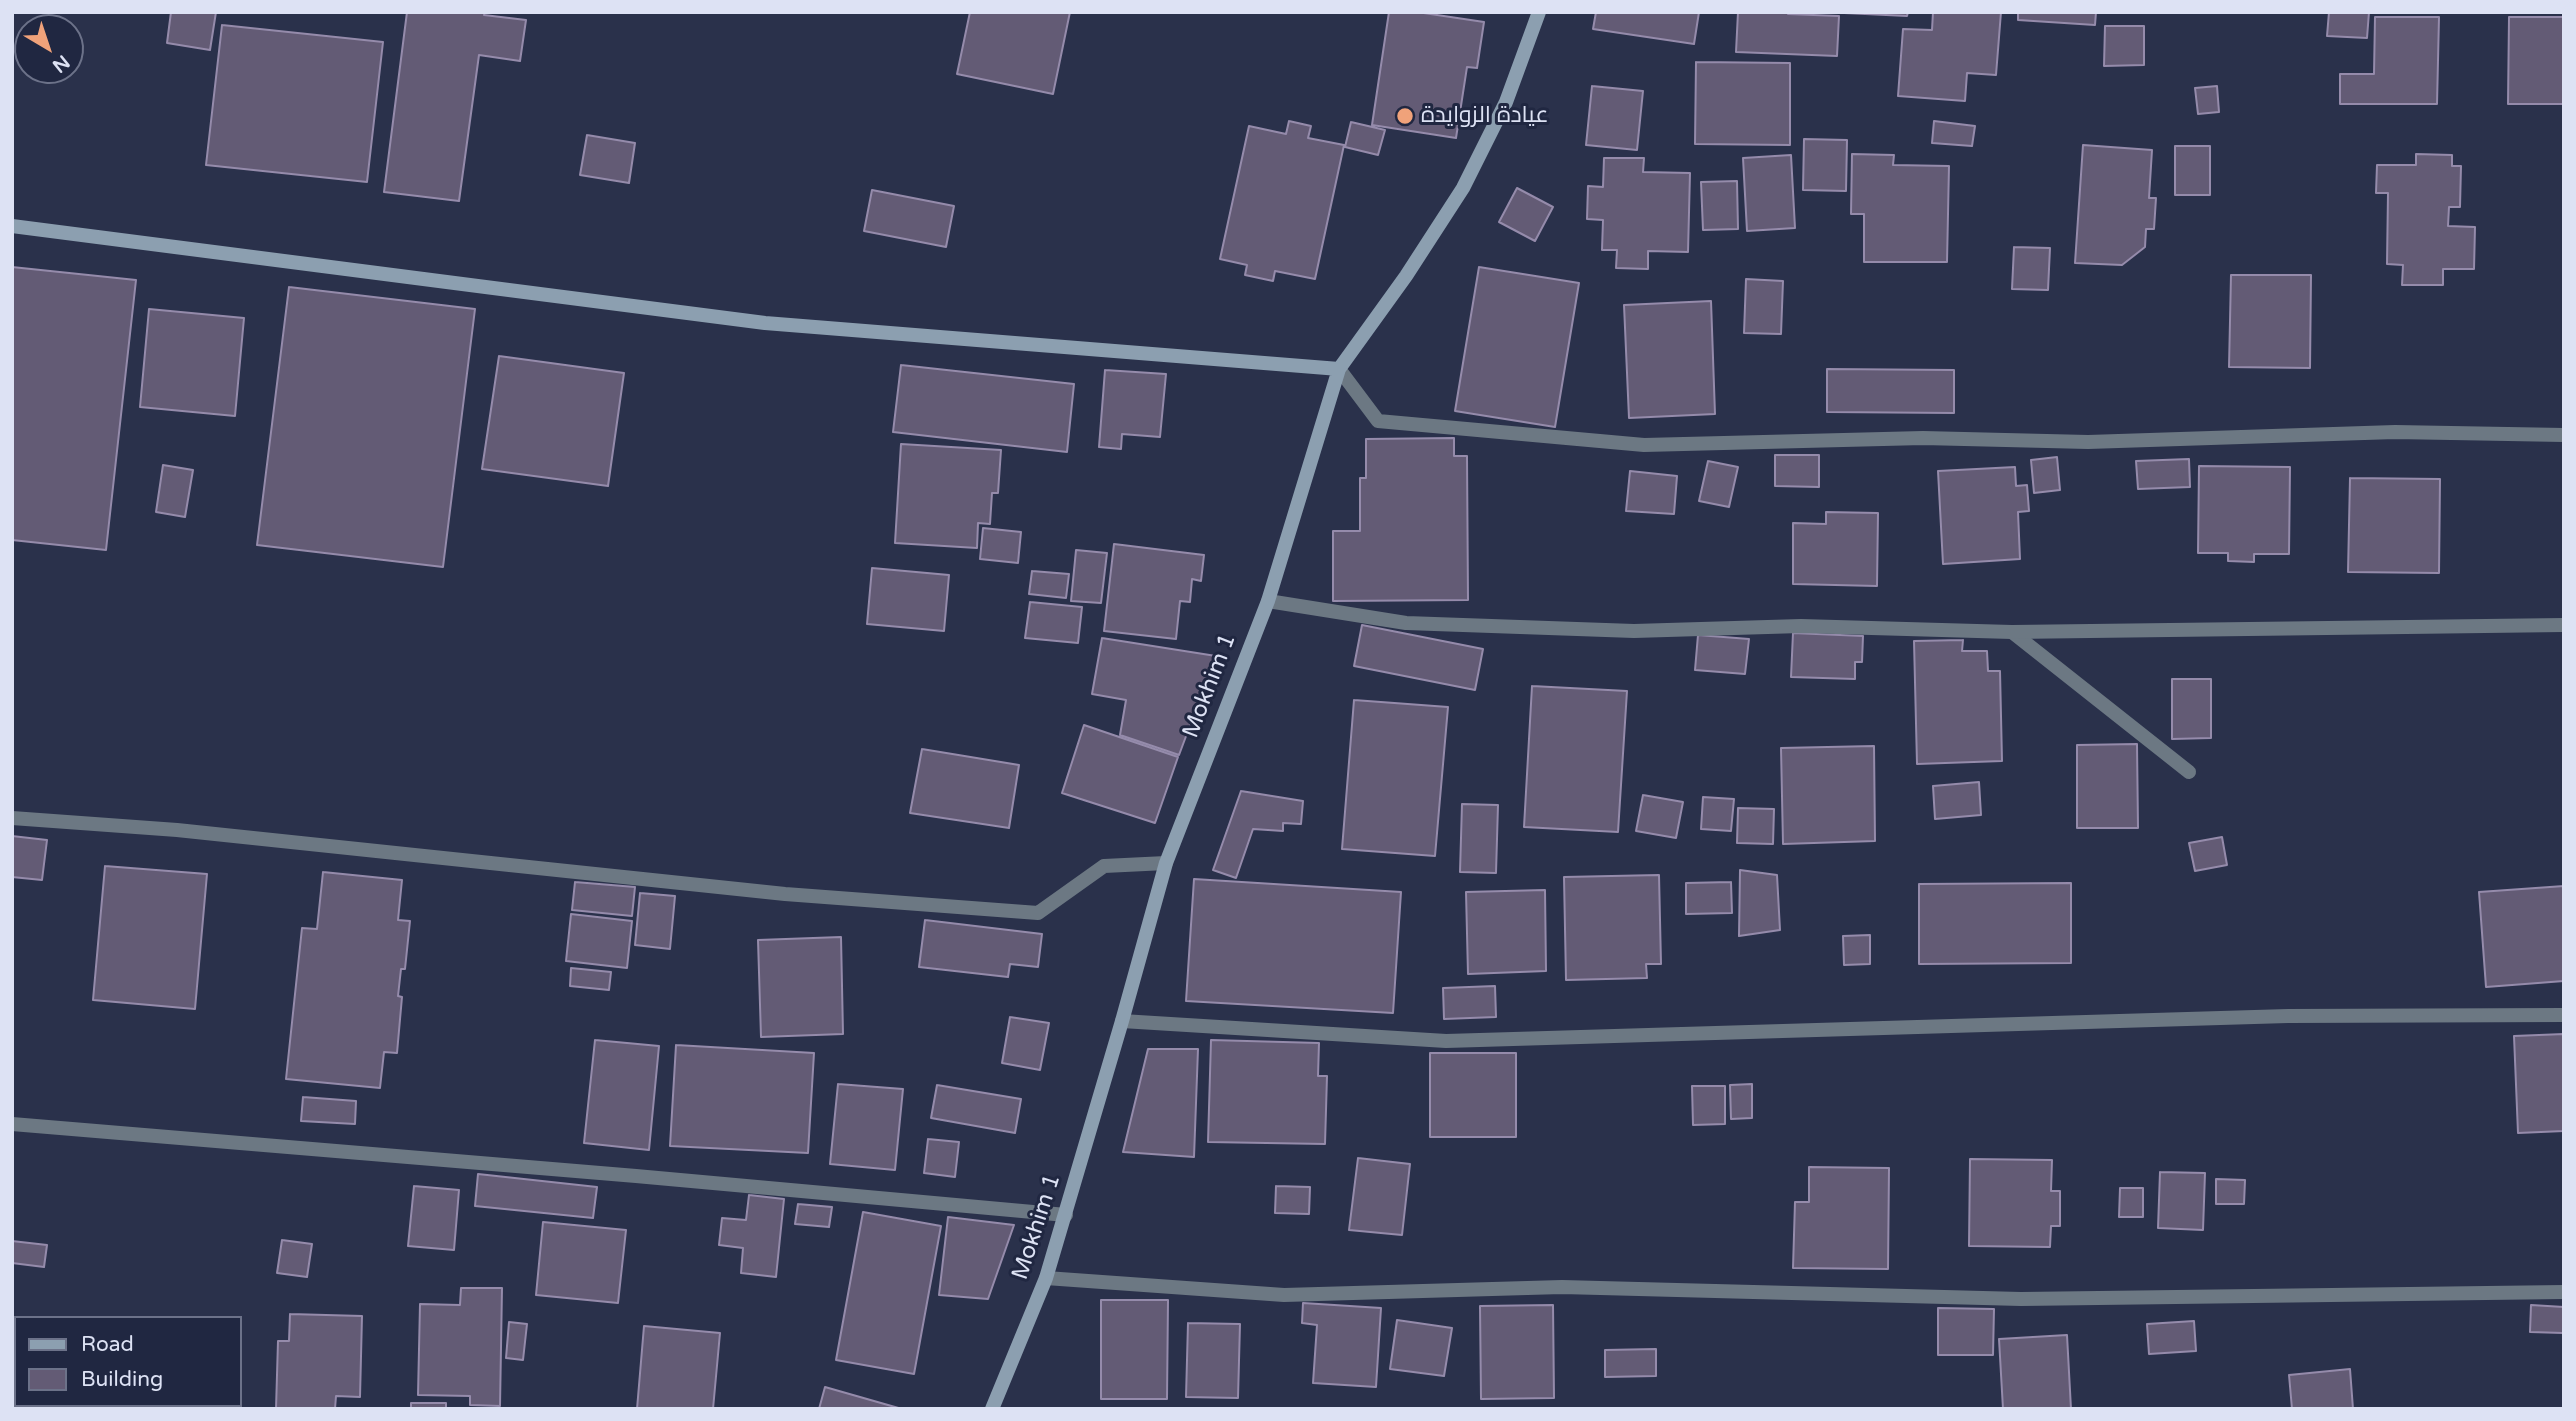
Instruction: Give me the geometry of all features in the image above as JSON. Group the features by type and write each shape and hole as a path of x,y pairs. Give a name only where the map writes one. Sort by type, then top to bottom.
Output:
{"street":[{"name":"Mokhim 1","path":"992,1409 1046,1278 1166,863 1268,601 1339,369 1406,276 1463,188 1506,103 1539,12"},
{"path":"12,226 765,323 1339,369 1378,422 1644,445 1923,439 2088,442 2395,432 2564,435"},
{"path":"1268,601 1406,623 1634,631 1801,626 2012,632 2564,625"},
{"path":"2012,632 2189,772"},
{"path":"12,818 177,830 785,894 1038,913 1104,866 1166,863"},
{"path":"1122,1021 1446,1041 2288,1016 2564,1015"},
{"path":"12,1124 1066,1215"},
{"path":"1046,1278 1284,1295 1562,1287 2021,1299 2564,1292"}],"building":[{"path":"171,12 216,12 210,50 167,43"},
{"path":"407,12 485,12 484,15 526,20 520,61 479,55 459,201 384,192"},
{"path":"970,12 1070,12 1053,94 957,74"},
{"path":"1389,12 1417,12 1484,22 1477,68 1467,67 1456,138 1372,125"},
{"path":"1596,12 1699,12 1694,44 1593,29"},
{"path":"1738,12 1839,16 1837,56 1736,52"},
{"path":"1823,12 1908,12 1907,16"},
{"path":"1933,12 2001,12 1996,75 1967,73 1965,101 1898,96 1903,29 1932,30"},
{"path":"2018,12 2096,12 2095,25 2018,20"},
{"path":"2329,12 2369,12 2367,38 2327,36"},
{"path":"2375,17 2439,17 2437,104 2340,104 2340,74 2374,74"},
{"path":"2509,17 2564,17 2564,104 2508,104"},
{"path":"222,25 383,42 367,182 206,165"},
{"path":"2105,26 2144,26 2144,65 2104,66"},
{"path":"1696,62 1790,63 1790,145 1695,144"},
{"path":"1592,86 1643,91 1637,150 1586,145"},
{"path":"2217,86 2219,112 2198,114 2195,88"},
{"path":"1289,121 1311,126 1308,138 1344,145 1315,279 1275,271 1273,281 1245,275 1247,265 1220,259 1249,126 1286,134"},
{"path":"1934,121 1975,126 1972,146 1932,143"},
{"path":"1351,122 1385,130 1378,155 1345,147"},
{"path":"587,135 635,143 629,183 580,175"},
{"path":"1804,139 1847,140 1846,191 1803,190"},
{"path":"2083,145 2152,150 2149,198 2156,198 2154,229 2146,229 2145,247 2122,265 2075,263"},
{"path":"2175,146 2210,146 2210,195 2175,195"},
{"path":"1852,154 1894,155 1893,165 1949,166 1947,262 1864,262 1864,214 1851,214"},
{"path":"2416,154 2452,155 2452,166 2461,166 2460,207 2449,207 2448,226 2475,227 2474,269 2443,269 2443,285 2402,285 2403,265 2387,264 2388,193 2376,193 2377,165 2416,165"},
{"path":"1791,155 1795,228 1747,231 1743,158"},
{"path":"1604,158 1644,158 1643,172 1690,173 1688,252 1648,251 1648,269 1616,268 1617,250 1602,250 1603,220 1587,219 1588,186 1603,187"},
{"path":"1737,181 1738,229 1703,230 1701,182"},
{"path":"1517,188 1553,207 1535,241 1499,222"},
{"path":"872,190 954,206 946,247 864,231"},
{"path":"2014,247 2050,248 2048,290 2012,289"},
{"path":"12,267 136,280 106,550 12,540"},
{"path":"1479,267 1579,283 1555,427 1455,411"},
{"path":"2231,275 2311,275 2310,368 2229,367"},
{"path":"1746,279 1783,281 1781,334 1744,333"},
{"path":"289,287 475,309 443,567 257,545"},
{"path":"1711,301 1715,414 1629,418 1624,305"},
{"path":"149,309 244,318 235,416 140,407"},
{"path":"499,356 624,373 608,486 482,469"},
{"path":"901,365 1074,384 1067,452 893,432"},
{"path":"1827,369 1954,370 1954,413 1827,412"},
{"path":"1105,370 1166,374 1160,437 1122,434 1121,449 1099,447"},
{"path":"1454,438 1454,456 1467,456 1468,600 1333,601 1333,531 1360,531 1360,478 1366,478 1366,439"},
{"path":"901,444 1001,450 998,493 992,493 990,524 978,523 977,548 895,543"},
{"path":"1775,455 1819,455 1819,487 1775,486"},
{"path":"2057,457 2060,490 2034,493 2031,460"},
{"path":"2189,459 2190,487 2138,489 2136,461"},
{"path":"1708,461 1738,467 1729,507 1699,501"},
{"path":"163,465 193,470 185,517 156,512"},
{"path":"2199,466 2290,467 2289,554 2254,554 2254,562 2228,561 2228,553 2198,553"},
{"path":"2015,467 2016,486 2027,485 2029,511 2018,512 2020,559 1943,564 1938,471"},
{"path":"1630,471 1677,476 1674,514 1626,511"},
{"path":"2350,478 2440,479 2439,573 2348,572"},
{"path":"1826,512 1878,513 1877,586 1793,584 1793,523 1826,524"},
{"path":"983,528 1021,532 1018,563 980,559"},
{"path":"1114,544 1204,555 1201,581 1192,579 1190,602 1180,601 1176,639 1104,631"},
{"path":"1076,550 1107,553 1101,603 1071,601"},
{"path":"872,568 949,575 944,631 867,624"},
{"path":"1032,571 1069,574 1066,598 1029,594"},
{"path":"1030,602 1082,607 1078,643 1025,638"},
{"path":"1362,625 1483,649 1475,690 1354,666"},
{"path":"1793,633 1863,636 1862,662 1855,662 1855,679 1791,677"},
{"path":"1698,635 1749,639 1745,674 1695,670"},
{"path":"1102,638 1216,656 1179,755 1120,735 1126,700 1092,694"},
{"path":"1963,640 1962,651 1987,651 1988,671 2000,671 2002,761 1917,764 1914,641"},
{"path":"2172,679 2211,679 2211,738 2172,739"},
{"path":"1532,686 1627,691 1618,832 1524,827"},
{"path":"1354,700 1448,707 1435,856 1342,849"},
{"path":"1084,725 1178,757 1155,823 1062,793"},
{"path":"2137,744 2138,828 2077,828 2077,745"},
{"path":"1874,746 1875,841 1783,844 1781,748"},
{"path":"922,749 1019,765 1009,828 910,813"},
{"path":"1979,782 1981,815 1935,819 1933,786"},
{"path":"1241,791 1303,801 1301,824 1283,823 1283,831 1253,829 1236,878 1213,870"},
{"path":"1643,795 1683,802 1676,838 1636,831"},
{"path":"1703,797 1734,799 1731,831 1701,829"},
{"path":"1462,804 1498,805 1496,873 1460,872"},
{"path":"1738,808 1774,809 1773,844 1737,843"},
{"path":"12,836 47,840 42,880 12,877"},
{"path":"2222,837 2227,865 2195,871 2189,843"},
{"path":"105,866 207,874 195,1009 93,1000"},
{"path":"1740,870 1777,875 1780,930 1739,936"},
{"path":"323,872 402,880 398,920 410,921 405,969 401,969 398,996 402,997 397,1053 384,1052 380,1088 286,1079 302,928 317,929"},
{"path":"1659,875 1661,964 1646,964 1647,978 1566,980 1564,877"},
{"path":"1194,879 1401,892 1393,1013 1186,1001"},
{"path":"575,882 635,887 632,916 572,910"},
{"path":"1731,882 1732,913 1686,914 1686,883"},
{"path":"2071,883 2071,963 1919,964 1919,884"},
{"path":"2564,886 2564,981 2486,987 2479,892"},
{"path":"1545,890 1546,971 1468,974 1466,892"},
{"path":"640,893 675,896 670,949 635,945"},
{"path":"571,914 632,921 627,968 566,961"},
{"path":"925,920 1042,934 1038,967 1010,964 1008,977 919,967"},
{"path":"1870,935 1870,964 1844,965 1843,936"},
{"path":"841,937 843,1034 761,1037 758,940"},
{"path":"571,968 611,972 609,990 570,986"},
{"path":"1495,986 1496,1017 1444,1019 1443,988"},
{"path":"1010,1017 1049,1023 1040,1070 1002,1063"},
{"path":"2564,1034 2564,1131 2518,1133 2514,1036"},
{"path":"595,1040 659,1046 649,1150 584,1143"},
{"path":"1211,1040 1319,1043 1318,1076 1327,1076 1325,1144 1208,1142"},
{"path":"676,1045 814,1053 808,1153 670,1146"},
{"path":"1148,1049 1198,1049 1194,1157 1123,1152"},
{"path":"1430,1053 1516,1053 1516,1137 1430,1137"},
{"path":"838,1084 903,1089 895,1170 830,1164"},
{"path":"1752,1084 1752,1118 1731,1119 1730,1085"},
{"path":"937,1085 1021,1099 1015,1133 931,1118"},
{"path":"1692,1086 1725,1086 1725,1124 1693,1125"},
{"path":"303,1097 356,1101 355,1124 301,1121"},
{"path":"928,1139 959,1142 955,1177 924,1173"},
{"path":"1358,1158 1410,1164 1402,1235 1349,1230"},
{"path":"1970,1159 2052,1160 2051,1191 2060,1191 2060,1226 2051,1226 2050,1247 1969,1246"},
{"path":"1809,1167 1889,1168 1888,1269 1793,1268 1795,1202 1809,1202"},
{"path":"2160,1172 2205,1173 2203,1230 2158,1228"},
{"path":"478,1174 597,1187 593,1218 475,1206"},
{"path":"2216,1179 2245,1180 2244,1204 2216,1204"},
{"path":"414,1186 459,1190 454,1250 408,1246"},
{"path":"1276,1186 1310,1187 1309,1214 1275,1213"},
{"path":"2120,1188 2143,1188 2143,1217 2119,1217"},
{"path":"749,1195 784,1199 776,1277 741,1273 743,1248 719,1245 722,1218 746,1220"},
{"path":"798,1204 832,1207 829,1227 795,1224"},
{"path":"863,1212 941,1226 914,1374 836,1360"},
{"path":"948,1217 1014,1225 988,1299 939,1295"},
{"path":"543,1222 626,1230 618,1303 536,1295"},
{"path":"282,1240 312,1244 307,1277 277,1273"},
{"path":"12,1241 47,1245 44,1267 12,1263"},
{"path":"461,1288 502,1288 500,1406 470,1405 470,1396 418,1395 420,1304 460,1305"},
{"path":"1101,1300 1168,1300 1167,1399 1101,1399"},
{"path":"1303,1303 1381,1308 1376,1387 1313,1383 1317,1325 1302,1323"},
{"path":"1553,1305 1554,1398 1481,1399 1480,1306"},
{"path":"2531,1305 2564,1307 2563,1333 2530,1332"},
{"path":"1938,1308 1994,1309 1993,1355 1938,1355"},
{"path":"290,1314 362,1316 360,1397 336,1396 335,1409 276,1409 278,1341 289,1341"},
{"path":"1397,1320 1452,1328 1444,1376 1390,1369"},
{"path":"2194,1321 2196,1351 2149,1354 2147,1324"},
{"path":"509,1322 527,1324 523,1360 506,1358"},
{"path":"1188,1323 1240,1324 1238,1398 1186,1397"},
{"path":"644,1326 720,1333 713,1409 637,1409"},
{"path":"2067,1335 2071,1409 2003,1409 1999,1339"},
{"path":"1656,1349 1656,1376 1605,1377 1605,1350"},
{"path":"2350,1369 2353,1409 2292,1409 2289,1375"},
{"path":"825,1387 902,1409 819,1409"},
{"path":"411,1403 446,1403 446,1409 411,1409"}],"place":[{"name":"عيادة الزوايدة","path":"1405,116"}]}
